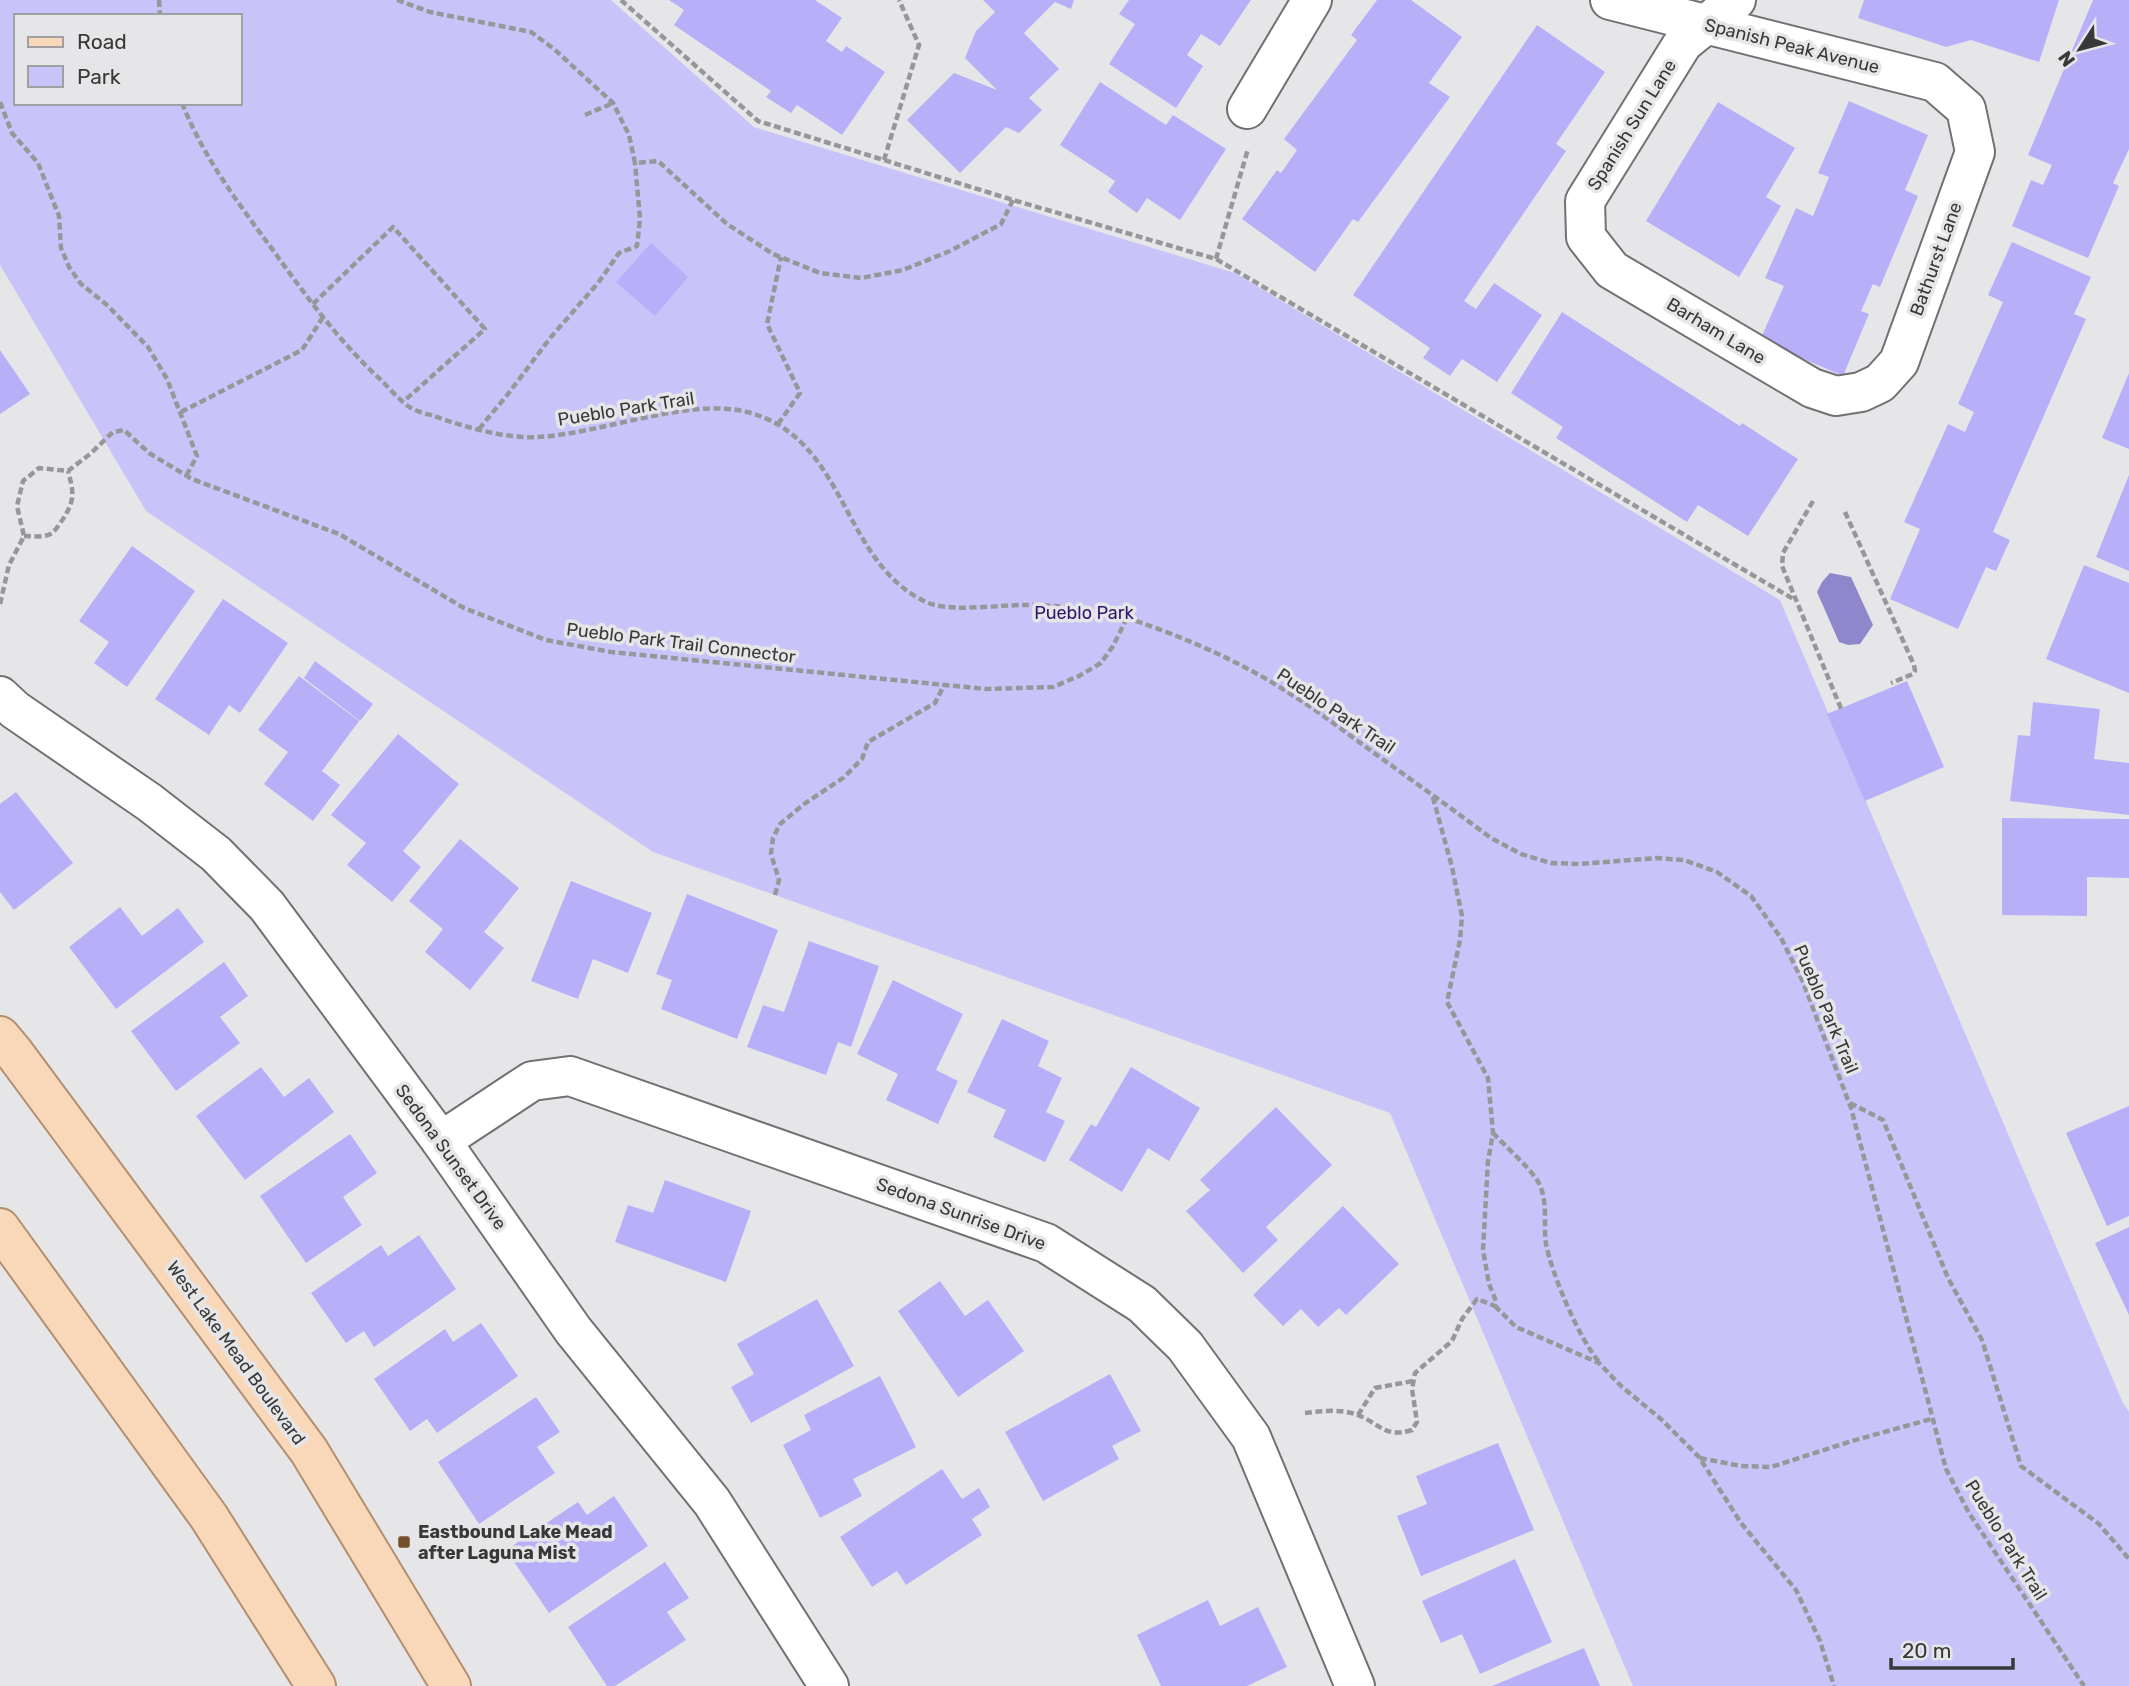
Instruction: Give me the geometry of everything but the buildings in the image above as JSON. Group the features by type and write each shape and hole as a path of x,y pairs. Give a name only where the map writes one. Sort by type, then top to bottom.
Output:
{"main road":[{"name":"West Lake Mead Boulevard","path":"0,1036 309,1451 451,1686"},
{"path":"0,1228 209,1517 316,1686"}],"street":[{"path":"1247,109 1312,0"},
{"name":"Spanish Peak Avenue","path":"1610,0 1703,12 1935,82 1966,109"},
{"name":"Spanish Sun Lane","path":"1586,237 1585,201 1683,43 1703,12 1736,0"},
{"name":"Bathurst Lane","path":"1861,392 1880,383 1899,362 1904,349 1975,152 1966,109"},
{"name":"Barham Lane","path":"1586,237 1612,270 1812,388 1836,396 1861,392"},
{"name":"Sedona Sunset Drive","path":"0,696 15,710 149,802 216,855 267,906 441,1141 573,1330 712,1502 824,1684"},
{"name":"Sedona Sunrise Drive","path":"441,1141 532,1081 570,1076 1046,1243 1142,1304 1185,1346 1251,1437 1355,1686"}],"path":[{"path":"397,0 430,12 531,32 554,49 612,103 629,135 635,163 640,219 637,246 619,253 598,283 551,337 479,429"},
{"path":"621,0 758,121 1216,259 1795,600"},
{"path":"884,160 919,45 899,0"},
{"path":"0,102 12,133 38,163 58,216 61,248 69,267 81,284 107,305 148,347 167,379 197,456 186,476"},
{"path":"585,114 612,103"},
{"name":"Pueblo Park Trail","path":"183,105 189,122 231,192 323,317 360,362 411,408 455,424 535,438 603,428 682,411 716,409 747,412 778,424 808,449 833,483 869,547 889,575 908,591 934,605 1030,605 1093,611 1127,618 1208,649 1290,693 1491,838 1521,854 1551,863 1580,864 1657,858 1684,860 1717,872 1751,897 1781,938 1802,982 1850,1103 1946,1469 1969,1513 2084,1686"},
{"path":"1216,259 1254,127 1247,109"},
{"path":"635,163 658,160 727,224 773,254 820,273 861,278 903,270 950,251 1001,224 1013,200"},
{"path":"313,303 393,227 485,329 404,401"},
{"path":"778,424 800,393 767,324 781,257"},
{"path":"181,412 302,350 323,317"},
{"name":"Pueblo Park Trail Connector","path":"68,471 113,432 124,430 149,453 186,476 339,534 464,608 546,640 611,652 986,689 1053,687 1101,663 1127,618"},
{"path":"0,604 9,565 24,536 17,506 23,481 40,468 68,471 73,502 62,520 52,533 24,536"},
{"path":"1813,501 1783,553 1782,566 1842,711"},
{"path":"1845,512 1914,665 1913,674 1891,683"},
{"path":"775,895 779,880 771,854 773,838 779,824 843,778 862,759 868,742 935,703 944,685"},
{"path":"1432,794 1462,916 1460,940 1447,1003 1488,1078 1493,1133 1486,1187 1483,1250 1495,1306"},
{"path":"1850,1103 1882,1120 1948,1278 1982,1340 2021,1466 2099,1524 2129,1559"},
{"path":"1493,1133 1537,1181 1543,1194 1546,1244 1557,1278 1588,1349 1621,1386 1662,1420 1699,1457 1741,1523 1796,1590 1819,1641 1834,1686"},
{"path":"1305,1413 1327,1411 1358,1415 1384,1430 1399,1434 1412,1430 1417,1422 1412,1389 1415,1373 1452,1341 1462,1318 1477,1299 1495,1306 1516,1327 1599,1363"},
{"path":"1358,1415 1376,1388 1413,1381"},
{"path":"1699,1457 1741,1466 1772,1467 1931,1419"}],"green space":[{"name":"Pueblo Park","path":"0,0 611,0 754,127 1235,273 1780,600 2129,1412 2129,1686 1633,1686 1390,1113 653,852 146,511 0,265"}],"shaded area":[{"path":"1830,573 1851,577 1873,625 1860,644 1848,645 1839,642 1817,592"}],"place":[{"name":"Eastbound Lake Mead after Laguna Mist","path":"404,1542"}]}
